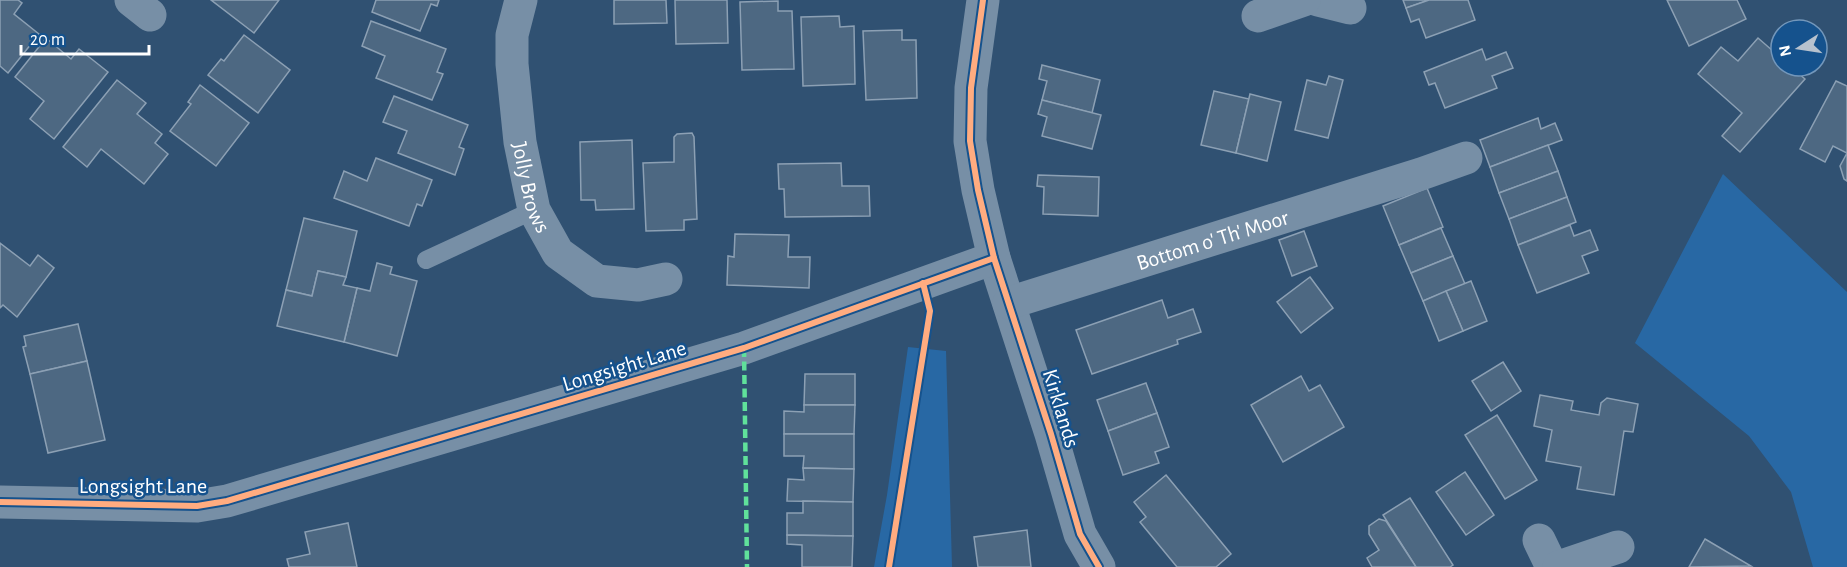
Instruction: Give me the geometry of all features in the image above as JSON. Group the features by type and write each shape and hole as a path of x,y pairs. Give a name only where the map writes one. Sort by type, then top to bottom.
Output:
{"street":[{"name":"Jolly Brows","path":"521,0 512,35 513,64 520,142 534,210 558,253 597,281 638,285 666,279"},
{"path":"983,0 971,88 970,141 978,190 994,258"},
{"path":"1258,16 1304,0"},
{"path":"1318,0 1350,8"},
{"name":"Bottom o' Th' Moor","path":"1009,303 1414,168 1466,158"},
{"name":"Kirklands","path":"994,258 1051,434 1080,534 1099,567"},
{"name":"Longsight Lane","path":"0,502 197,506 227,501 744,348 994,258"},
{"path":"1559,567 1618,548"}],"lane":[{"path":"426,260 534,210"}],"shaded area":[{"path":"1723,174 1847,292 1847,567 1813,567 1791,492 1749,436 1635,343"},
{"path":"908,347 946,351 952,567 874,567 887,495"}],"building":[{"path":"0,0 18,0 22,3 14,14 39,34 8,73 0,66"},
{"path":"211,0 279,0 254,33"},
{"path":"376,0 439,0 437,6 431,4 420,31 372,12"},
{"path":"614,0 666,0 667,23 614,24"},
{"path":"675,0 727,0 728,43 676,44"},
{"path":"1403,0 1429,0 1406,8"},
{"path":"1429,0 1468,0 1475,20 1426,38 1419,19 1411,22 1406,8"},
{"path":"1667,0 1737,0 1746,19 1689,46"},
{"path":"778,1 778,11 792,11 794,69 742,70 740,2"},
{"path":"839,16 840,27 854,26 855,84 803,86 801,17"},
{"path":"371,21 446,49 437,72 443,74 432,100 376,78 385,56 362,46"},
{"path":"902,30 902,40 916,40 917,98 866,100 863,31"},
{"path":"244,35 290,70 258,113 208,75 221,59 224,61"},
{"path":"46,38 71,59 79,49 108,72 54,139 30,119 44,101 15,77"},
{"path":"1758,38 1769,48 1769,78 1805,79 1740,152 1722,136 1742,113 1698,74 1721,47 1738,61"},
{"path":"1482,49 1486,60 1506,52 1513,68 1492,76 1497,88 1445,108 1435,83 1429,85 1424,72"},
{"path":"1042,65 1100,80 1092,113 1042,100 1047,81 1039,79"},
{"path":"1329,76 1343,80 1328,138 1295,130 1307,80 1326,85"},
{"path":"117,80 146,103 137,114 162,134 155,143 168,154 144,184 101,149 87,167 63,147"},
{"path":"1836,81 1847,86 1847,153 1833,146 1825,162 1800,149"},
{"path":"200,85 249,123 216,166 170,131 191,104 188,102"},
{"path":"1214,91 1249,99 1236,153 1201,145"},
{"path":"1250,94 1281,102 1267,161 1236,153"},
{"path":"394,96 468,125 459,147 464,149 455,175 398,153 407,131 383,122"},
{"path":"1042,100 1101,115 1092,149 1042,136 1047,117 1038,114"},
{"path":"1538,118 1541,129 1555,123 1562,140 1490,167 1480,140"},
{"path":"692,133 697,219 684,220 684,230 646,231 643,163 674,162 674,137 677,134"},
{"path":"632,140 634,209 596,210 595,200 581,200 580,142"},
{"path":"1548,145 1558,171 1499,193 1490,167"},
{"path":"1847,153 1847,181 1844,179 1840,166"},
{"path":"376,158 432,180 422,206 417,204 409,226 334,198 344,171 367,181"},
{"path":"841,163 842,186 869,186 870,216 785,217 784,189 779,189 778,164"},
{"path":"1558,171 1567,197 1509,219 1499,193"},
{"path":"1038,175 1099,177 1098,216 1043,214 1044,187 1037,186"},
{"path":"1427,188 1443,227 1399,245 1383,206"},
{"path":"1567,197 1576,222 1518,245 1509,219"},
{"path":"304,218 357,231 346,277 318,271 312,296 286,290"},
{"path":"1570,225 1574,236 1590,230 1598,250 1582,256 1589,273 1537,293 1518,245"},
{"path":"1441,228 1453,256 1411,273 1399,245"},
{"path":"1304,231 1317,266 1292,276 1279,240"},
{"path":"735,234 789,235 788,257 810,257 809,288 727,285 728,256 734,257"},
{"path":"0,243 30,266 38,255 54,268 17,317 3,305 0,308"},
{"path":"1453,256 1465,284 1423,301 1411,273"},
{"path":"377,263 392,267 390,274 417,281 397,356 344,342 357,288 370,291"},
{"path":"318,271 346,277 343,285 357,288 344,342 277,326 286,290 312,296"},
{"path":"1310,277 1333,308 1301,333 1277,302"},
{"path":"1471,281 1487,321 1463,331 1446,291"},
{"path":"1446,291 1463,331 1439,341 1423,301"},
{"path":"1162,300 1168,318 1193,309 1201,332 1177,340 1178,344 1092,374 1076,330"},
{"path":"78,324 87,361 30,374 23,347 26,346 24,336"},
{"path":"87,361 105,440 48,453 30,374"},
{"path":"1503,362 1521,391 1491,411 1472,381"},
{"path":"805,374 855,374 855,405 804,405"},
{"path":"1301,376 1309,391 1320,385 1344,427 1283,462 1251,405"},
{"path":"1146,383 1157,413 1108,431 1097,400"},
{"path":"1540,395 1573,401 1571,410 1599,415 1601,403 1607,398 1638,404 1633,432 1624,431 1614,495 1577,489 1581,467 1546,461 1552,430 1534,426"},
{"path":"804,405 855,405 854,434 784,434 784,411 804,412"},
{"path":"1157,413 1169,447 1155,452 1159,463 1123,475 1108,431"},
{"path":"1497,415 1537,480 1505,499 1465,435"},
{"path":"784,434 854,434 854,469 803,468 804,456 784,456"},
{"path":"803,468 854,469 853,502 787,501 788,479 804,480"},
{"path":"1465,472 1494,515 1466,535 1436,492"},
{"path":"1166,475 1231,554 1216,567 1177,567 1140,522 1146,517 1134,502"},
{"path":"1410,498 1453,565 1450,567 1416,567 1383,515"},
{"path":"803,501 853,502 853,536 787,535 787,513 803,513"},
{"path":"1379,519 1386,521 1416,567 1372,567 1367,558 1379,550 1369,534 1369,526"},
{"path":"348,523 357,567 289,567 287,559 310,554 305,532"},
{"path":"1027,530 1031,567 978,567 974,537"},
{"path":"787,535 853,536 852,567 802,567 802,545 787,544"},
{"path":"1705,539 1751,566 1689,567"}],"marked path":[{"path":"744,348 747,567"}],"cycle path":[{"path":"983,0 971,88 970,141 978,190 994,258 1051,434 1080,534 1099,567"},
{"path":"0,502 197,506 227,501 744,348 994,258"},
{"path":"889,567 930,311 923,283"}]}
